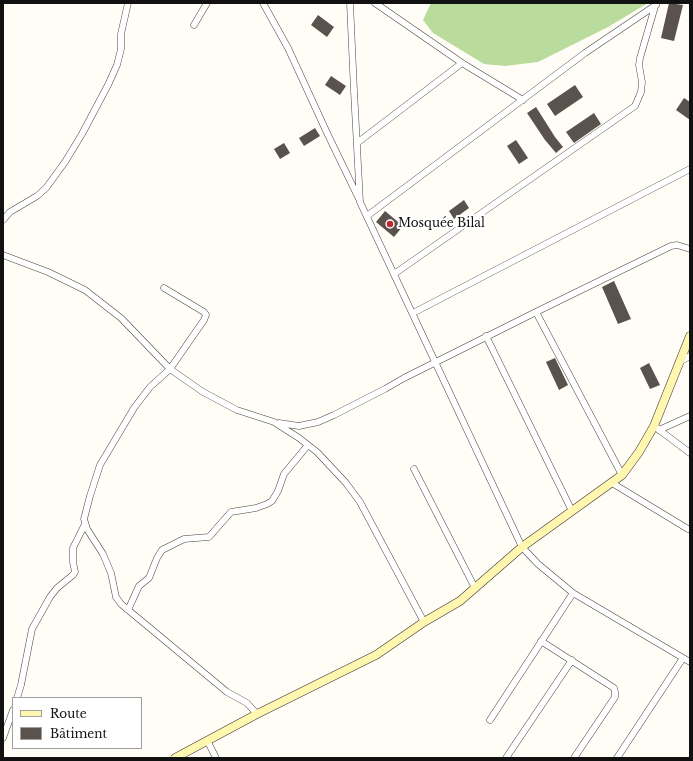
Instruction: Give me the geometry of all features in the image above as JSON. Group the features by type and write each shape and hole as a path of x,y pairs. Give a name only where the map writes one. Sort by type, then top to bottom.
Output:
{"main road":[{"path":"175,758 257,714 376,655 424,622 460,601 522,547 622,475 657,428 679,362 690,336"}],"street":[{"path":"3,220 10,212 46,188 65,162 82,134 115,69 121,50 121,34 128,3"},
{"path":"194,25 207,3"},
{"path":"263,3 288,48 522,547 538,564 573,593 690,662"},
{"path":"350,3 360,202"},
{"path":"375,3 462,63 523,100"},
{"path":"367,216 585,53 656,4"},
{"path":"394,274 635,106 641,92 642,82 640,58 656,4"},
{"path":"357,143 462,63"},
{"path":"412,313 690,169"},
{"path":"3,255 48,272 85,290 121,318 170,369 203,392 237,410 274,422 299,426 318,422 334,415 486,336 671,246 677,245 690,249"},
{"path":"164,288 204,312 206,315 170,369 150,387 134,408 100,465 84,515 85,524 103,554 111,573 116,597 120,604 227,692 247,703 257,714"},
{"path":"536,312 622,475"},
{"path":"486,336 572,511"},
{"path":"679,362 690,356"},
{"path":"657,428 690,416"},
{"path":"274,422 308,445 334,468 346,483 360,502 424,622"},
{"path":"657,428 690,453"},
{"path":"128,610 139,586 150,578 157,558 162,550 184,538 209,537 231,512 256,508 272,501 284,474 308,445"},
{"path":"414,469 475,588"},
{"path":"612,482 688,529"},
{"path":"17,697 32,629 50,596 75,572 73,548 85,524"},
{"path":"490,720 573,593"},
{"path":"541,641 614,688 615,697 574,758"},
{"path":"617,758 683,658"},
{"path":"506,758 572,660"},
{"path":"3,738 12,713"},
{"path":"207,740 216,758"}],"green space":[{"path":"431,3 648,3 608,27 538,62 505,66 484,64 433,33 423,20"}],"building":[{"path":"669,3 683,5 674,41 661,38"},
{"path":"318,15 334,27 327,37 311,25"},
{"path":"331,76 346,86 340,95 325,85"},
{"path":"575,85 583,97 555,116 547,104"},
{"path":"684,98 690,102 690,120 676,110"},
{"path":"536,107 563,147 556,153 545,140 527,113"},
{"path":"594,113 601,124 574,143 566,132"},
{"path":"315,128 320,136 304,146 299,138"},
{"path":"516,140 528,158 519,164 507,146"},
{"path":"284,143 290,153 280,159 274,149"},
{"path":"464,200 469,208 454,219 449,211"},
{"name":"Mosquée Bilal","path":"385,211 403,226 394,237 376,222"},
{"path":"614,281 631,319 618,324 602,287"},
{"path":"555,358 568,385 559,390 546,362"},
{"path":"649,363 660,385 650,389 640,368"}],"place":[{"name":"Mosquée Bilal","path":"390,224"}]}
